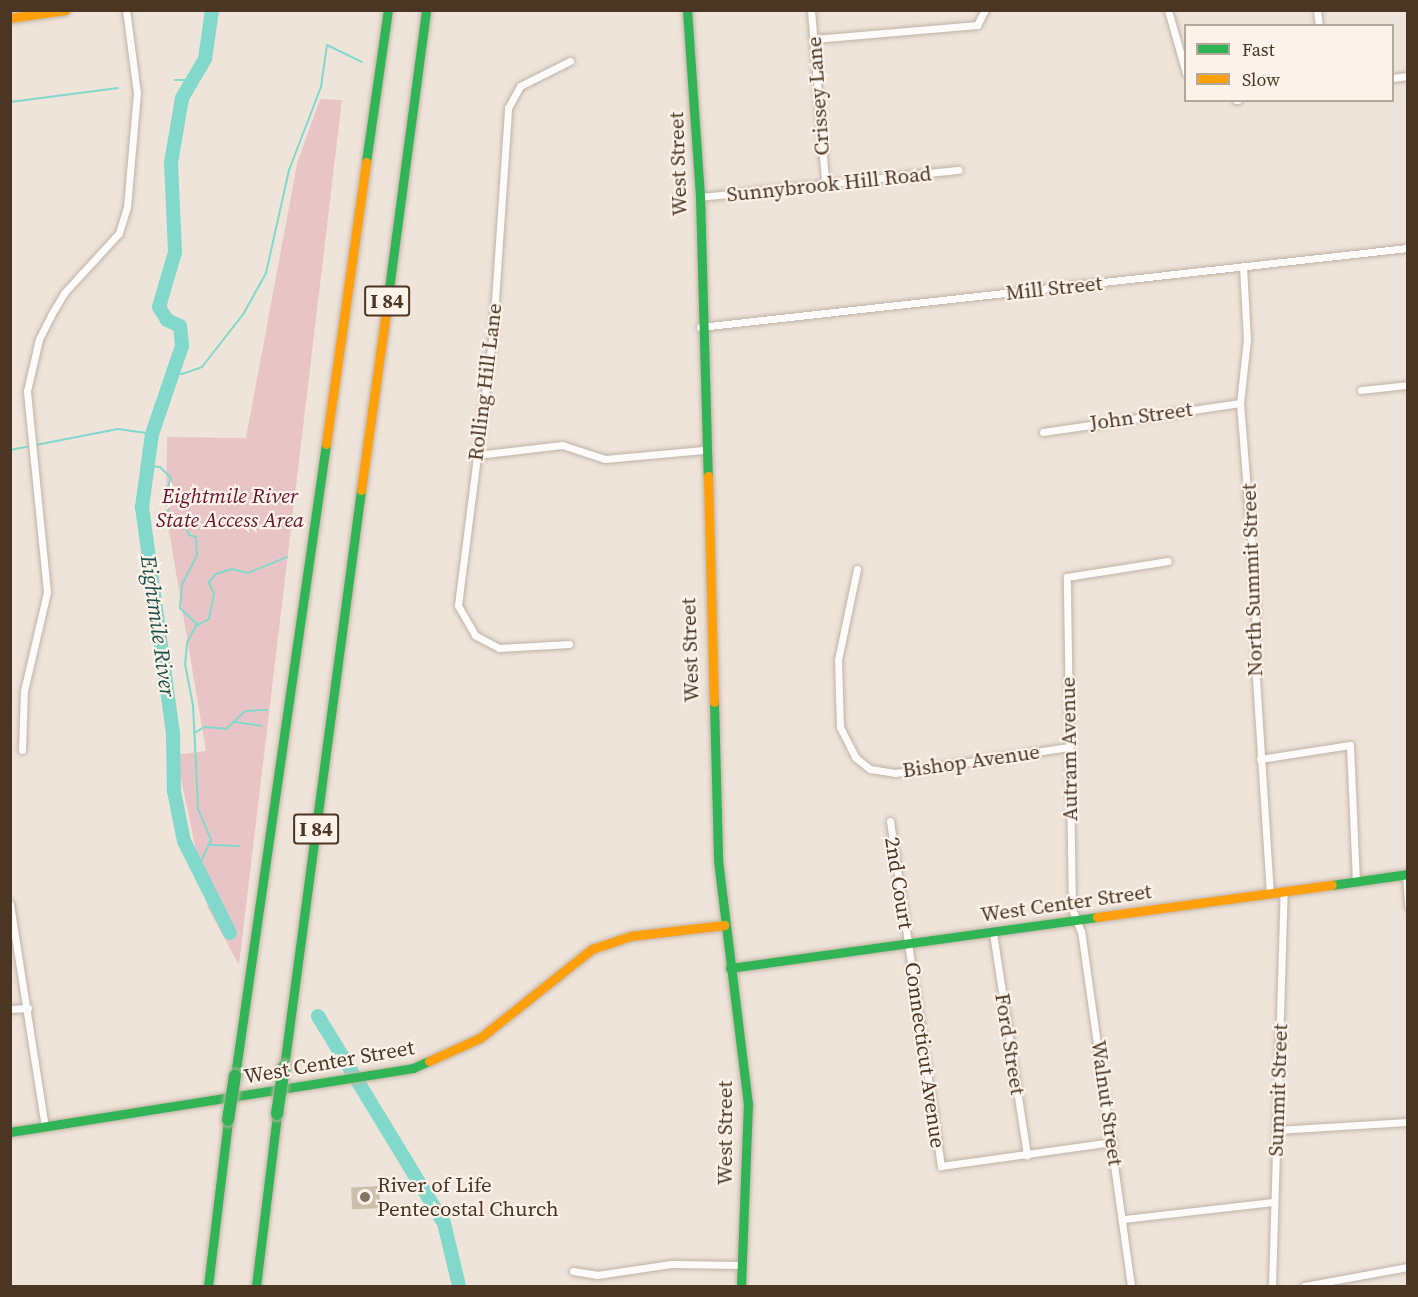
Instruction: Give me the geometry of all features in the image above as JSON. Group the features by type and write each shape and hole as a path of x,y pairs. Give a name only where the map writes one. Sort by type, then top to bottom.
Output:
{"main road":[{"path":"10,18 65,10"},
{"name":"I 84","path":"208,1287 228,1120 388,10"},
{"name":"I 84","path":"256,1287 426,10"},
{"name":"West Street","path":"687,10 700,197 700,327 714,770 724,925 748,1103 741,1287"},
{"name":"West Center Street","path":"730,968 908,945 1078,919 1284,893 1407,874"},
{"name":"West Center Street","path":"10,1132 368,1078 436,1060 480,1038 592,949 631,936 724,925"}],"street":[{"path":"22,750 24,691 47,592 29,441 27,391 39,339 64,293 119,233 127,207 137,93 126,10"},
{"name":"Crissey Lane","path":"811,10 825,182"},
{"path":"814,39 977,25 985,10"},
{"path":"1168,10 1184,69"},
{"name":"Rolling Hill Lane","path":"569,644 499,648 475,635 462,616 459,593 493,330 507,108 520,86 570,61"},
{"name":"Sunnybrook Hill Road","path":"700,197 825,182 959,171"},
{"name":"Mill Street","path":"700,327 1407,248"},
{"name":"North Summit Street","path":"1243,266 1247,339 1240,403 1255,588 1260,759 1270,894"},
{"path":"1361,390 1407,385"},
{"name":"John Street","path":"1043,432 1240,403"},
{"path":"477,455 562,445 605,459 704,450"},
{"name":"Autram Avenue","path":"1078,919 1072,909 1067,577 1168,561"},
{"name":"Bishop Avenue","path":"857,569 838,660 840,727 855,757 870,769 896,773 1069,747"},
{"path":"1260,759 1350,745 1356,882"},
{"name":"2nd Court","path":"890,821 908,945"},
{"path":"1407,874 1407,906"},
{"name":"Summit Street","path":"1272,1287 1284,893"},
{"path":"10,904 45,1127"},
{"name":"Walnut Street","path":"1078,919 1124,1219 1131,1287"},
{"name":"Ford Street","path":"993,933 1027,1155"},
{"name":"Connecticut Avenue","path":"908,945 941,1166 1027,1155"},
{"path":"10,1009 28,1008"},
{"path":"1276,1130 1407,1122"},
{"path":"1027,1155 1112,1142"},
{"path":"1124,1219 1274,1202"},
{"path":"573,1271 597,1275 671,1264 742,1265"},
{"path":"1304,1287 1407,1267"}],"green space":[{"name":"Eightmile River State Access Area","path":"320,99 342,100 239,965 208,908 176,755 206,751 166,513 167,437 246,438 297,164"}],"building":[{"name":"River of Life Pentecostal Church","path":"379,1186 380,1208 352,1209 351,1187"}],"waterway":[{"name":"Eightmile River","path":"212,10 205,59 182,98 171,163 175,252 159,307 167,320 180,326 182,346 152,434 142,507 173,734 174,791 184,841 230,933"},
{"path":"173,372 182,374 202,367 244,313 266,273 289,170 321,87 327,45 362,62"},
{"path":"175,80 194,80"},
{"path":"10,102 118,88"},
{"path":"10,450 118,429 152,434"},
{"path":"148,466 160,467 171,478 166,493 169,519 184,522 189,535 196,537 197,555 182,585 180,608 197,624 187,643 185,664 193,705 198,809 211,840 197,870"},
{"path":"196,626 209,619 214,594 209,582 216,574 232,569 248,573 287,557"},
{"path":"194,733 205,727 226,729 245,711 267,710"},
{"path":"235,722 262,726"},
{"path":"210,845 239,846"},
{"name":"Eightmile River","path":"318,1016 444,1223 459,1286"}],"traffic: fast":[{"path":"366,162 388,10"},
{"path":"386,311 426,10"},
{"path":"687,10 700,197 708,476"},
{"path":"235,1076 326,444"},
{"path":"284,1067 361,490"},
{"path":"714,702 718,860 748,1103 741,1286"},
{"path":"1332,885 1408,874"},
{"path":"730,968 1097,917"},
{"path":"10,1132 413,1068 429,1061"},
{"path":"277,1114 284,1067"},
{"path":"228,1120 235,1076"},
{"path":"256,1286 277,1114"},
{"path":"208,1286 228,1120"}],"traffic: slow":[{"path":"10,18 65,10"},
{"path":"326,444 366,162"},
{"path":"361,490 386,311"},
{"path":"708,476 714,702"},
{"path":"1097,917 1332,885"},
{"path":"429,1061 480,1038 592,949 631,936 724,925"}],"place":[{"name":"River of Life Pentecostal Church","path":"365,1197"}]}
